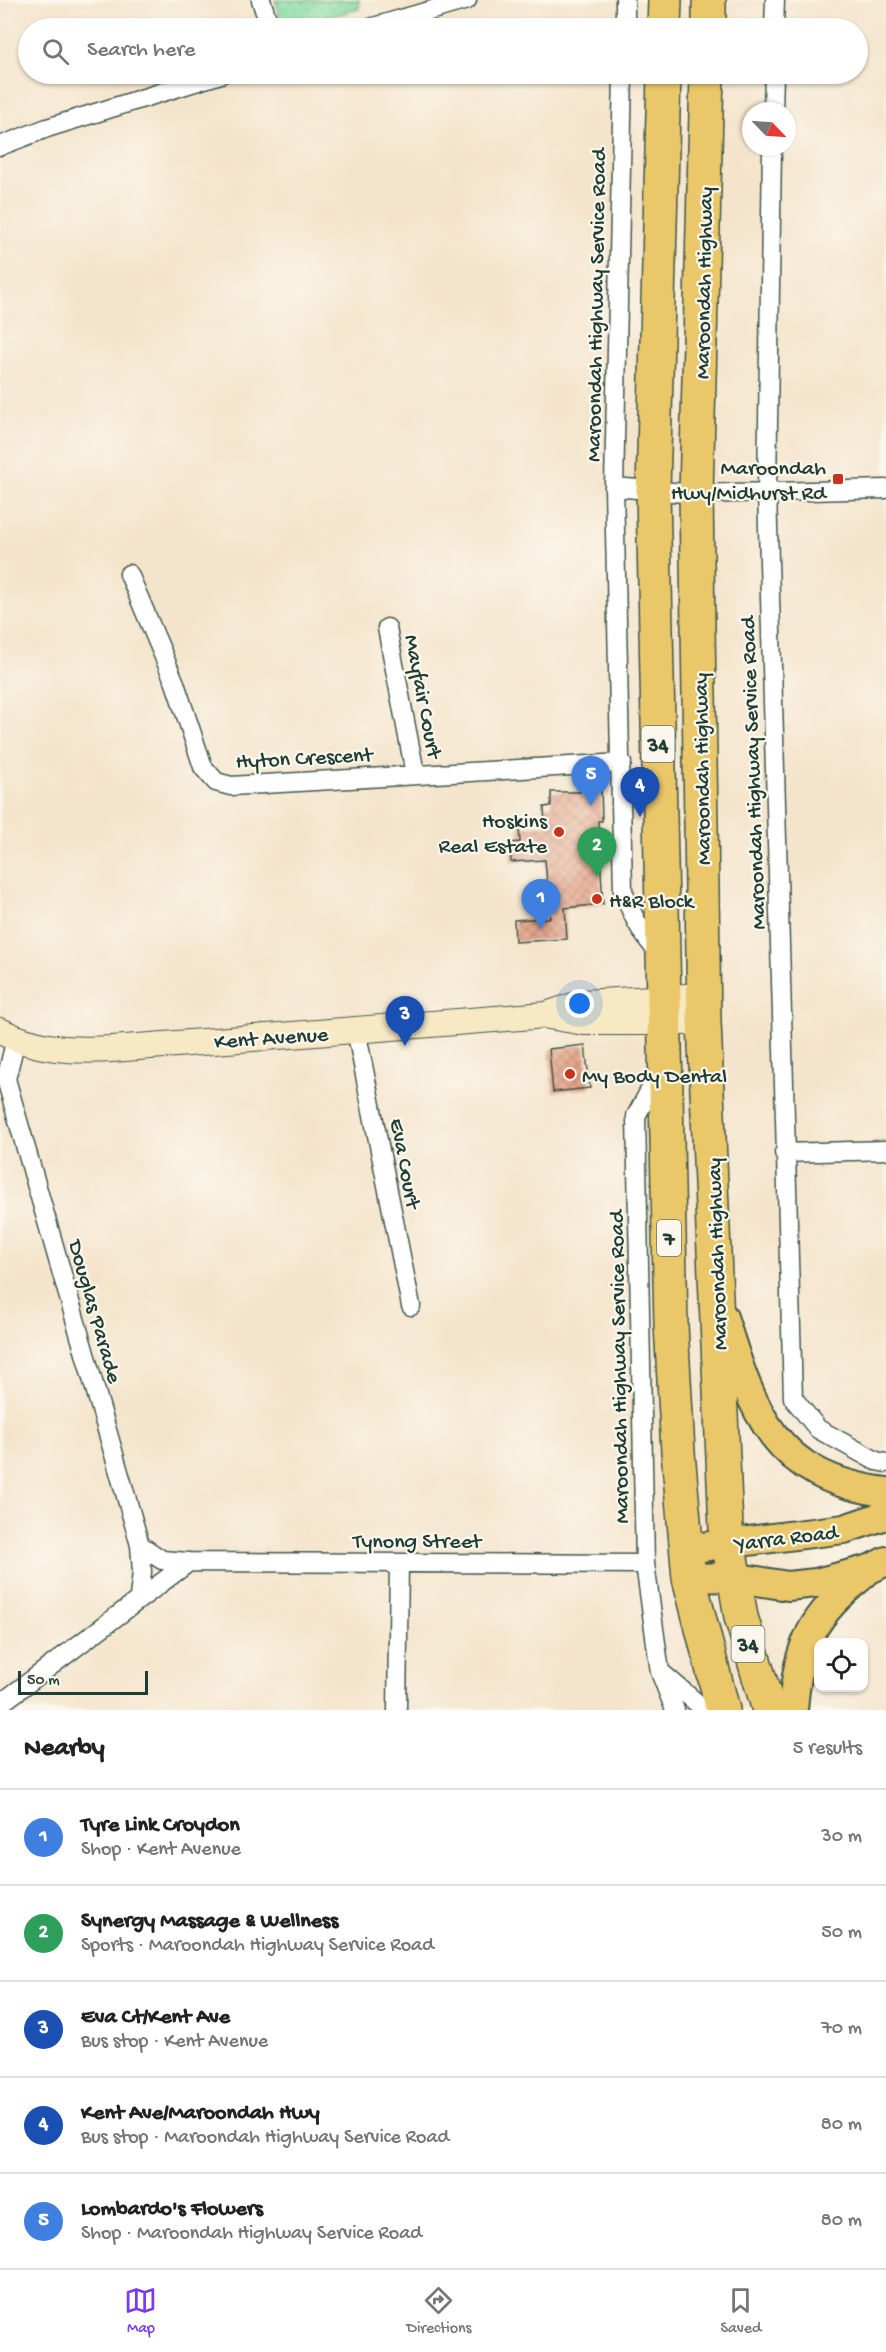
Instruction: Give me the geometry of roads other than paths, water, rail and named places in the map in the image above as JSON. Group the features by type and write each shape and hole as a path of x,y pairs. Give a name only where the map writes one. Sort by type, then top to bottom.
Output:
{"highway":[{"path":"664,18 665,0"},
{"path":"709,0 709,18"},
{"name":"Maroondah Highway","path":"664,84 653,491 671,1325 687,1563 723,1710"},
{"name":"Maroondah Highway","path":"707,84 696,494 704,1009 722,1455 729,1543 733,1577 753,1666 769,1710"}],"main road":[{"name":"Kent Avenue","path":"8,1035 34,1045 70,1051 546,1015 584,1022 664,1010 704,1009"},
{"path":"717,1295 736,1357 759,1416 782,1446 813,1471 853,1487 886,1492"},
{"name":"Yarra Road","path":"687,1563 729,1543 844,1529 886,1515"},
{"path":"793,1710 796,1672 810,1631 833,1600 878,1565 849,1549 844,1529"},
{"name":"Yarra Road","path":"687,1563 733,1577 788,1586 816,1583 878,1565"}],"street":[{"path":"261,0 267,18"},
{"path":"405,18 467,0"},
{"path":"624,18 625,0"},
{"path":"774,18 775,0"},
{"path":"0,146 47,128 189,84"},
{"name":"Maroondah Highway Service Road","path":"624,84 614,487 622,763 623,891 632,916 647,942 663,957"},
{"path":"773,102 774,84"},
{"name":"Maroondah Highway Service Road","path":"772,156 767,492 784,1153 793,1398 818,1430 876,1461 886,1463"},
{"path":"614,487 696,494 886,489"},
{"name":"Hyton Crescent","path":"129,574 175,683 203,767 216,782 231,786 415,773 622,763"},
{"name":"Mayfair Court","path":"387,628 415,773"},
{"name":"Eva Court","path":"356,1030 411,1306"},
{"name":"Douglas Parade","path":"8,1035 6,1079 140,1545 142,1572 140,1597"},
{"name":"Maroondah Highway Service Road","path":"666,1070 650,1090 636,1116 645,1564 660,1672 675,1710"},
{"path":"784,1153 886,1150"},
{"name":"Tynong Street","path":"140,1545 162,1560 189,1562 645,1564"},
{"path":"2,1702 189,1562"},
{"path":"397,1710 399,1563"},
{"path":"660,1672 705,1710"}],"place":[{"name":"Maroondah Hwy/Midhurst Rd","path":"838,479"},
{"name":"Lombardo's Flowers","path":"591,806"},
{"name":"Kent Ave/Maroondah Hwy","path":"640,817"},
{"name":"Hoskins Real Estate","path":"559,832"},
{"name":"Synergy Massage & Wellness","path":"597,877"},
{"name":"H&R Block","path":"597,899"},
{"name":"Tyre Link Croydon","path":"541,929"},
{"name":"Eva Ct/Kent Ave","path":"405,1046"},
{"name":"My Body Dental","path":"570,1074"}]}
